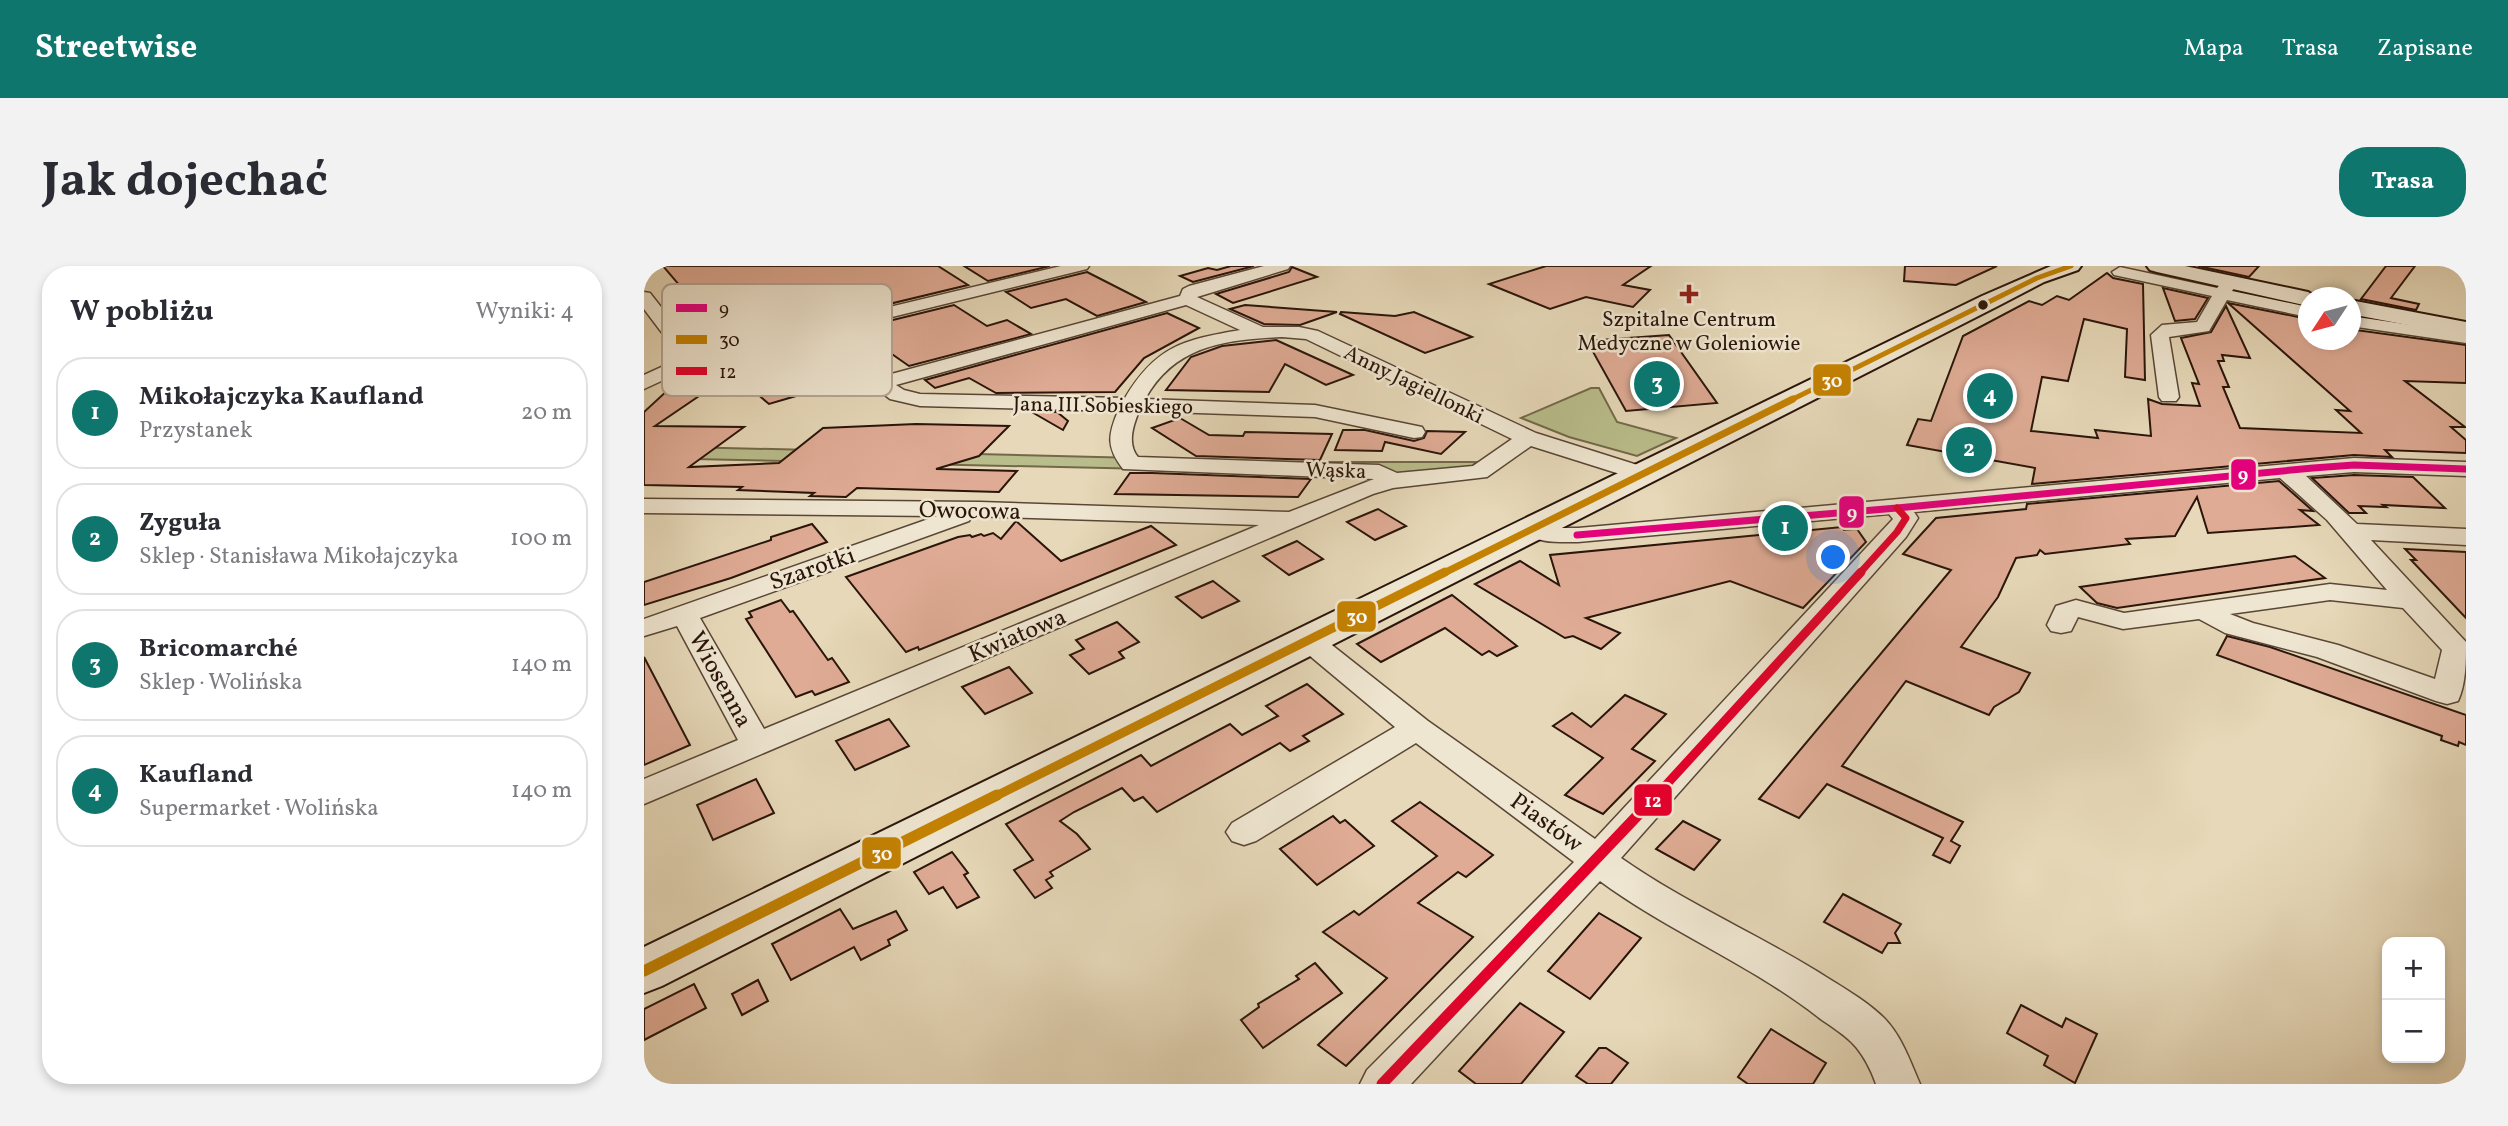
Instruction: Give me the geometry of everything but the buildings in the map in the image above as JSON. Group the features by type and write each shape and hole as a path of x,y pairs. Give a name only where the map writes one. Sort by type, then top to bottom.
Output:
{"street":[{"path":"892,312 1081,266"},
{"path":"892,380 1188,299 1189,293 1195,290 1282,266"},
{"path":"2157,266 2298,309"},
{"path":"2128,269 2298,297"},
{"path":"644,971 2054,270"},
{"path":"2169,397 2160,335 2168,329 2203,327 2220,285"},
{"path":"644,297 662,321"},
{"name":"Anny Jagiellonki","path":"1188,299 1260,332 1297,331 1312,335 1528,438 1643,474"},
{"path":"2361,309 2466,329"},
{"path":"2361,323 2466,338"},
{"path":"1130,405 1164,361 1175,353 1224,338 1260,332"},
{"path":"644,383 662,373"},
{"name":"Jana III Sobieskiego","path":"892,391 920,400 1300,409 1414,432"},
{"name":"Wąska","path":"1130,405 1121,425 1122,448 1125,460 1130,464 1379,472 1391,481 1479,472 1528,438"},
{"path":"1534,529 1553,535 1578,535 2354,466 2466,469"},
{"path":"2206,611 2218,620 2246,631 2287,639 2447,694 2457,649 2299,481 2285,471"},
{"name":"Kwiatowa","path":"644,792 1296,518 1391,481"},
{"name":"Owocowa","path":"644,506 981,509 1296,518"},
{"path":"1382,1084 1598,860 1897,532 1906,517 1897,508"},
{"name":"Szarotki","path":"644,628 981,509"},
{"path":"2347,531 2466,537"},
{"path":"2061,625 2066,612 2076,608 2123,621 2330,592 2411,601"},
{"name":"Wiosenna","path":"684,614 757,744"},
{"name":"Piastów","path":"1308,640 1417,728 1643,893 1748,949 1818,993 1869,1031 1885,1053 1898,1084"},
{"path":"1244,832 1417,728"}],"green space":[{"path":"1591,388 1599,388 1617,422 1676,438 1637,456 1569,437 1521,418"},
{"path":"644,446 1305,462 1476,462 1471,468 1399,473 1332,473 644,458"}],"transit line":[{"name":"30","path":"644,971 1990,301 2037,278 2071,266"},
{"name":"9","path":"1577,535 1897,508 2313,468 2354,465 2466,469"},
{"name":"12","path":"1382,1084 1598,860 1897,532 1906,518 1897,508"}],"place":[{"name":"Szpitalne Centrum Medyczne w Goleniowie","path":"1689,294"},
{"name":"Bricomarché","path":"1657,384"},
{"name":"Kaufland","path":"1990,396"},
{"name":"Zyguła","path":"1969,450"},
{"name":"Mikołajczyka Kaufland","path":"1785,528"}]}
